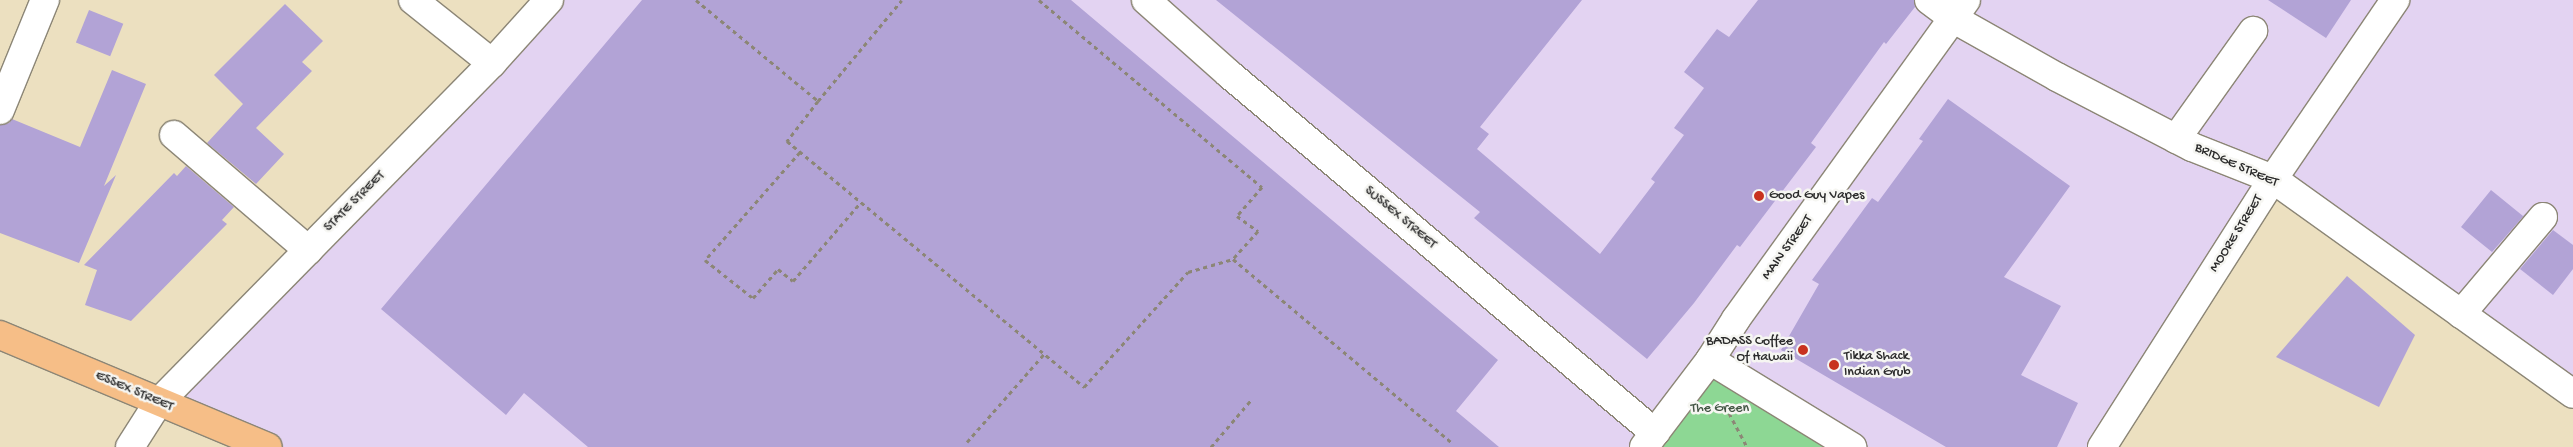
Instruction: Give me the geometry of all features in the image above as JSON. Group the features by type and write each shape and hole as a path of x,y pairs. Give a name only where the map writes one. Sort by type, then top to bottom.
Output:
{"main road":[{"name":"ESSEX STREET","path":"0,335 158,403 268,447"}],"street":[{"path":"0,110 45,0"},
{"path":"413,0 492,63"},
{"name":"STATE STREET","path":"130,447 158,403 492,63 549,0"},
{"name":"SUSSEX STREET","path":"1146,0 1650,440"},
{"name":"BRIDGE STREET","path":"1929,0 1960,9 2057,77 2176,138 2273,179 2573,394"},
{"name":"MOORE STREET","path":"2102,447 2273,179 2396,0"},
{"name":"MAIN STREET","path":"1650,440 1710,360 1736,319 1960,9"},
{"path":"2176,138 2253,31"},
{"path":"174,134 308,250"},
{"path":"2461,314 2543,217"},
{"path":"1710,360 1852,447"}],"path":[{"path":"696,0 818,101"},
{"path":"902,0 787,141 1084,387 1188,272 1233,259 1258,231 1237,216 1262,187 1039,0"},
{"path":"800,152 705,260 753,298 778,269 793,281 861,202"},
{"path":"1233,259 1452,443"},
{"path":"967,442 1044,354"},
{"path":"1210,447 1252,399"},
{"path":"1729,413 1747,447"}],"shaded area":[{"path":"563,0 2573,0 2573,394 2273,179 2102,447 268,447 158,403 492,63"}],"green space":[{"name":"The Green","path":"1710,360 1852,447 1644,447"}],"building":[{"path":"642,0 1071,0 1498,360 1456,411 1499,447 588,447 524,393 506,415 381,309"},
{"path":"1216,0 1582,0 1480,127 1489,134 1477,149 1600,254 1655,182 1651,179 1684,135 1674,128 1704,88 1684,72 1717,29 1729,37 1758,0 1914,0 1915,7 1886,44 1884,42 1811,143 1816,147 1740,247 1737,245 1694,303 1647,359 1474,218 1480,212"},
{"path":"2268,0 2351,0 2326,38"},
{"path":"285,4 323,41 302,62 312,71 256,128 284,154 256,184 207,143 243,104 214,75"},
{"path":"89,10 123,24 110,56 76,42"},
{"path":"112,70 146,84 104,186 116,175 79,263 0,233 0,125 9,123 12,119 80,147"},
{"path":"1948,99 2070,186 2004,277 2061,306 2021,375 2078,403 2057,447 1946,447 1781,350 1819,284 1812,280 1872,198 1878,202 1923,141 1919,139"},
{"path":"186,166 234,207 222,220 227,224 131,321 85,305 97,270 84,265 174,173 177,176"},
{"path":"2491,190 2523,216 2528,211 2492,252 2461,227"},
{"path":"2553,230 2573,245 2573,269 2553,295 2520,269"},
{"path":"2347,276 2415,335 2379,407 2276,357"}],"place":[{"name":"Good Guy Vapes","path":"1759,196"},
{"name":"BADASS Coffee Of Hawaii","path":"1803,350"},
{"name":"Tikka Shack Indian Grub","path":"1834,365"}]}
